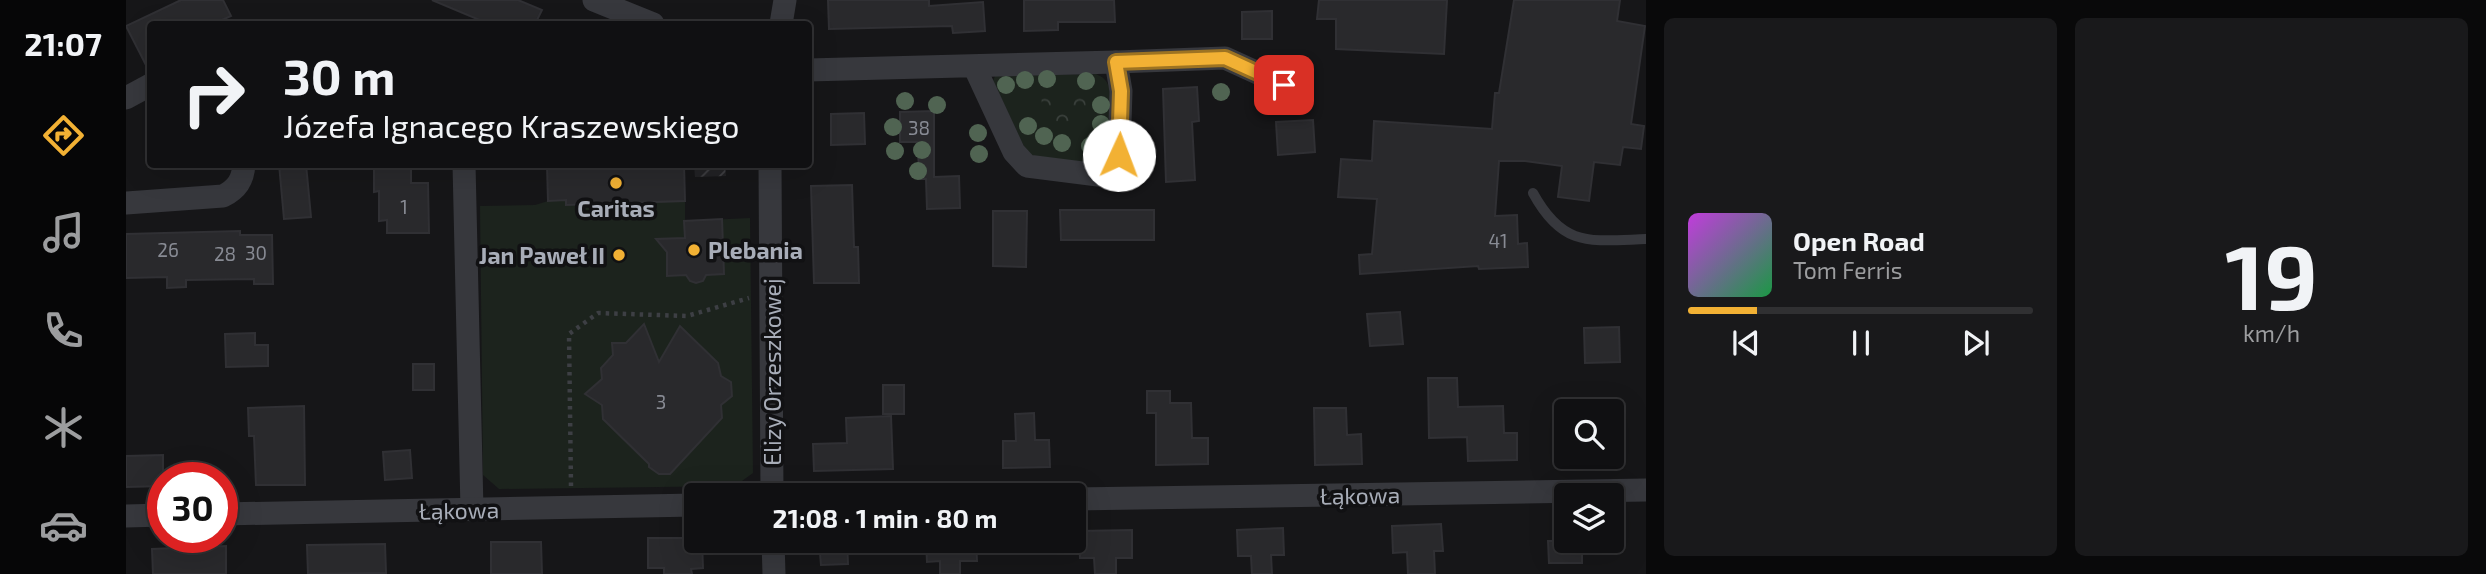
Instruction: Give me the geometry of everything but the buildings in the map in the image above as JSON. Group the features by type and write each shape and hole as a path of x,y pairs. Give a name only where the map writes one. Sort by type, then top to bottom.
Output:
{"street":[{"path":"594,0 646,21"},
{"path":"782,21 785,0"},
{"path":"812,70 1225,58 1284,85"},
{"path":"974,66 1014,152 1027,166 1098,175 1110,172 1119,155 1121,91 1116,62"},
{"path":"126,98 147,87"},
{"path":"126,203 223,196 236,189 244,168"},
{"path":"464,168 472,510"},
{"name":"Elizy Orzeszkowej","path":"770,168 772,483"},
{"name":"Łąkowa","path":"1086,499 1646,490"},
{"name":"Łąkowa","path":"238,514 684,505"},
{"path":"126,516 147,515"},
{"path":"773,553 774,574"}],"lane":[{"path":"1533,193 1545,215 1560,229 1583,239 1646,239"}],"path":[{"path":"570,497 569,334 598,313 687,316 756,296"}],"shaded area":[{"path":"694,168 725,168 726,176 695,177"}],"green space":[{"path":"1096,74 1106,81 1111,97 1111,132 1105,160 1097,164 1028,155 993,81 995,76"},
{"path":"1041,90 1085,91 1087,129 1043,130"},
{"path":"548,201 685,201 685,221 750,218 753,473 739,483 684,483 684,487 499,489 483,475 480,206 535,205"}],"place":[{"name":"Caritas","path":"616,183"},
{"name":"Plebania","path":"694,250"},
{"name":"Jan Paweł II","path":"619,255"}],"route":[{"path":"1119,155 1121,91 1116,62 1225,58 1284,85"}]}
